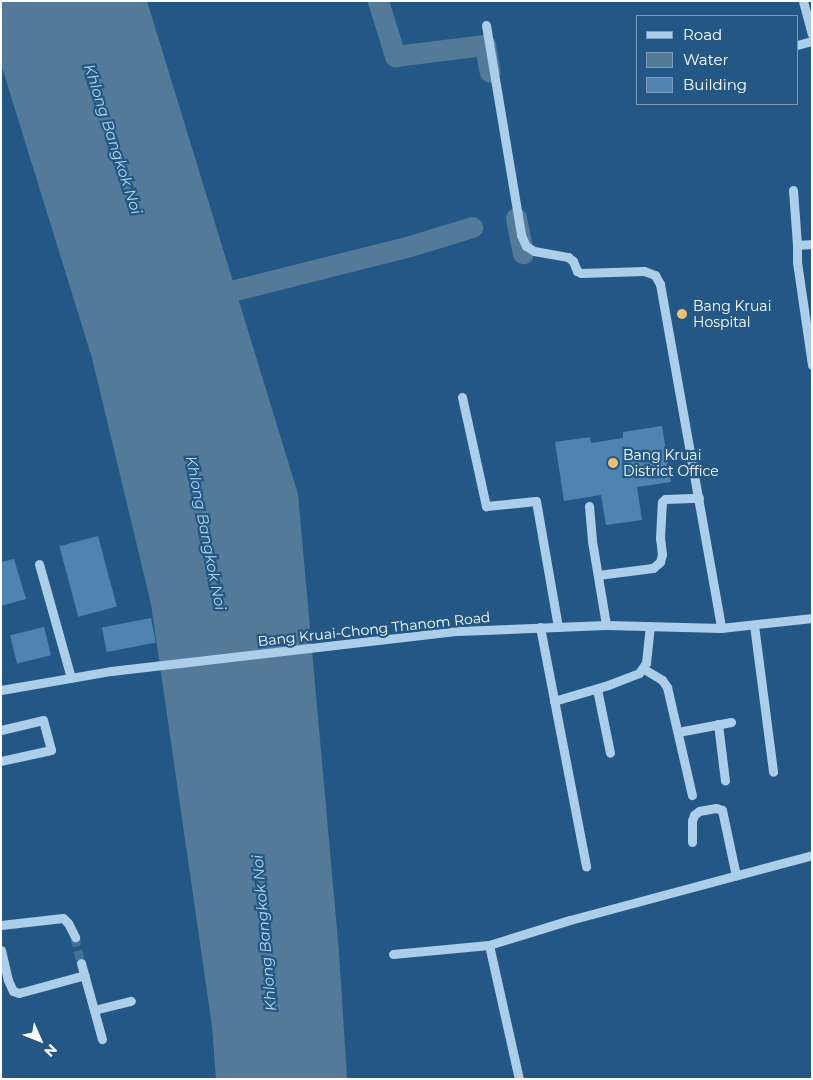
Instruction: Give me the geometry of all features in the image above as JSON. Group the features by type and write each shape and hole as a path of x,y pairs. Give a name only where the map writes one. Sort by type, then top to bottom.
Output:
{"street":[{"path":"804,1 812,34"},
{"path":"486,25 521,235 526,246 534,251 568,257 578,272 581,273 644,271 655,275 660,284 721,628"},
{"path":"798,45 812,41"},
{"path":"793,190 797,262 812,365"},
{"path":"797,246 812,244"},
{"path":"462,397 486,506 536,501 558,627"},
{"path":"598,575 654,568 660,562 662,554 660,522 662,502 665,500 699,498"},
{"path":"589,506 606,625"},
{"path":"39,564 71,678"},
{"name":"Bang Kruai-Chong Thanom Road","path":"1,690 111,671 458,631 606,625 721,628 812,618"},
{"path":"754,625 773,772"},
{"path":"554,701 597,689 639,673 644,669 650,626"},
{"path":"540,628 586,867"},
{"path":"644,669 662,680 666,688 692,795"},
{"path":"597,689 610,753"},
{"path":"1,730 43,720 51,750 1,762"},
{"path":"678,732 731,722"},
{"path":"718,724 725,781"},
{"path":"692,842 692,821 694,815 699,811 716,808 722,810 736,876"},
{"path":"393,954 489,945 570,920 812,855"},
{"path":"1,925 63,918 68,922 75,937"},
{"path":"489,945 519,1079"},
{"path":"1,950 8,980 13,991 19,993 85,975"},
{"path":"81,963 102,1039"},
{"path":"94,1010 131,1001"}],"water":[{"name":"Khlong Bangkok Noi","path":"1,1 147,1 298,494 339,952 347,1079 216,1079 212,1026 151,604 92,358 1,64"}],"building":[{"name":"Bang Kruai District Office","path":"662,426 671,482 637,487 642,520 606,525 601,495 564,501 555,442 590,437 591,443 623,438 623,432"},
{"path":"98,536 117,607 78,617 59,546"},
{"path":"14,559 26,599 1,606 1,562"},
{"path":"151,618 156,643 107,652 102,628"},
{"path":"44,627 51,655 17,664 10,635"}],"waterway":[{"path":"378,1 395,56 485,45 490,72"},
{"path":"516,218 523,253"},
{"path":"207,297 410,246 472,227"}],"tunnel":[{"path":"75,937 81,963"}],"place":[{"name":"Bang Kruai Hospital","path":"682,314"},
{"name":"Bang Kruai District Office","path":"613,463"}]}
